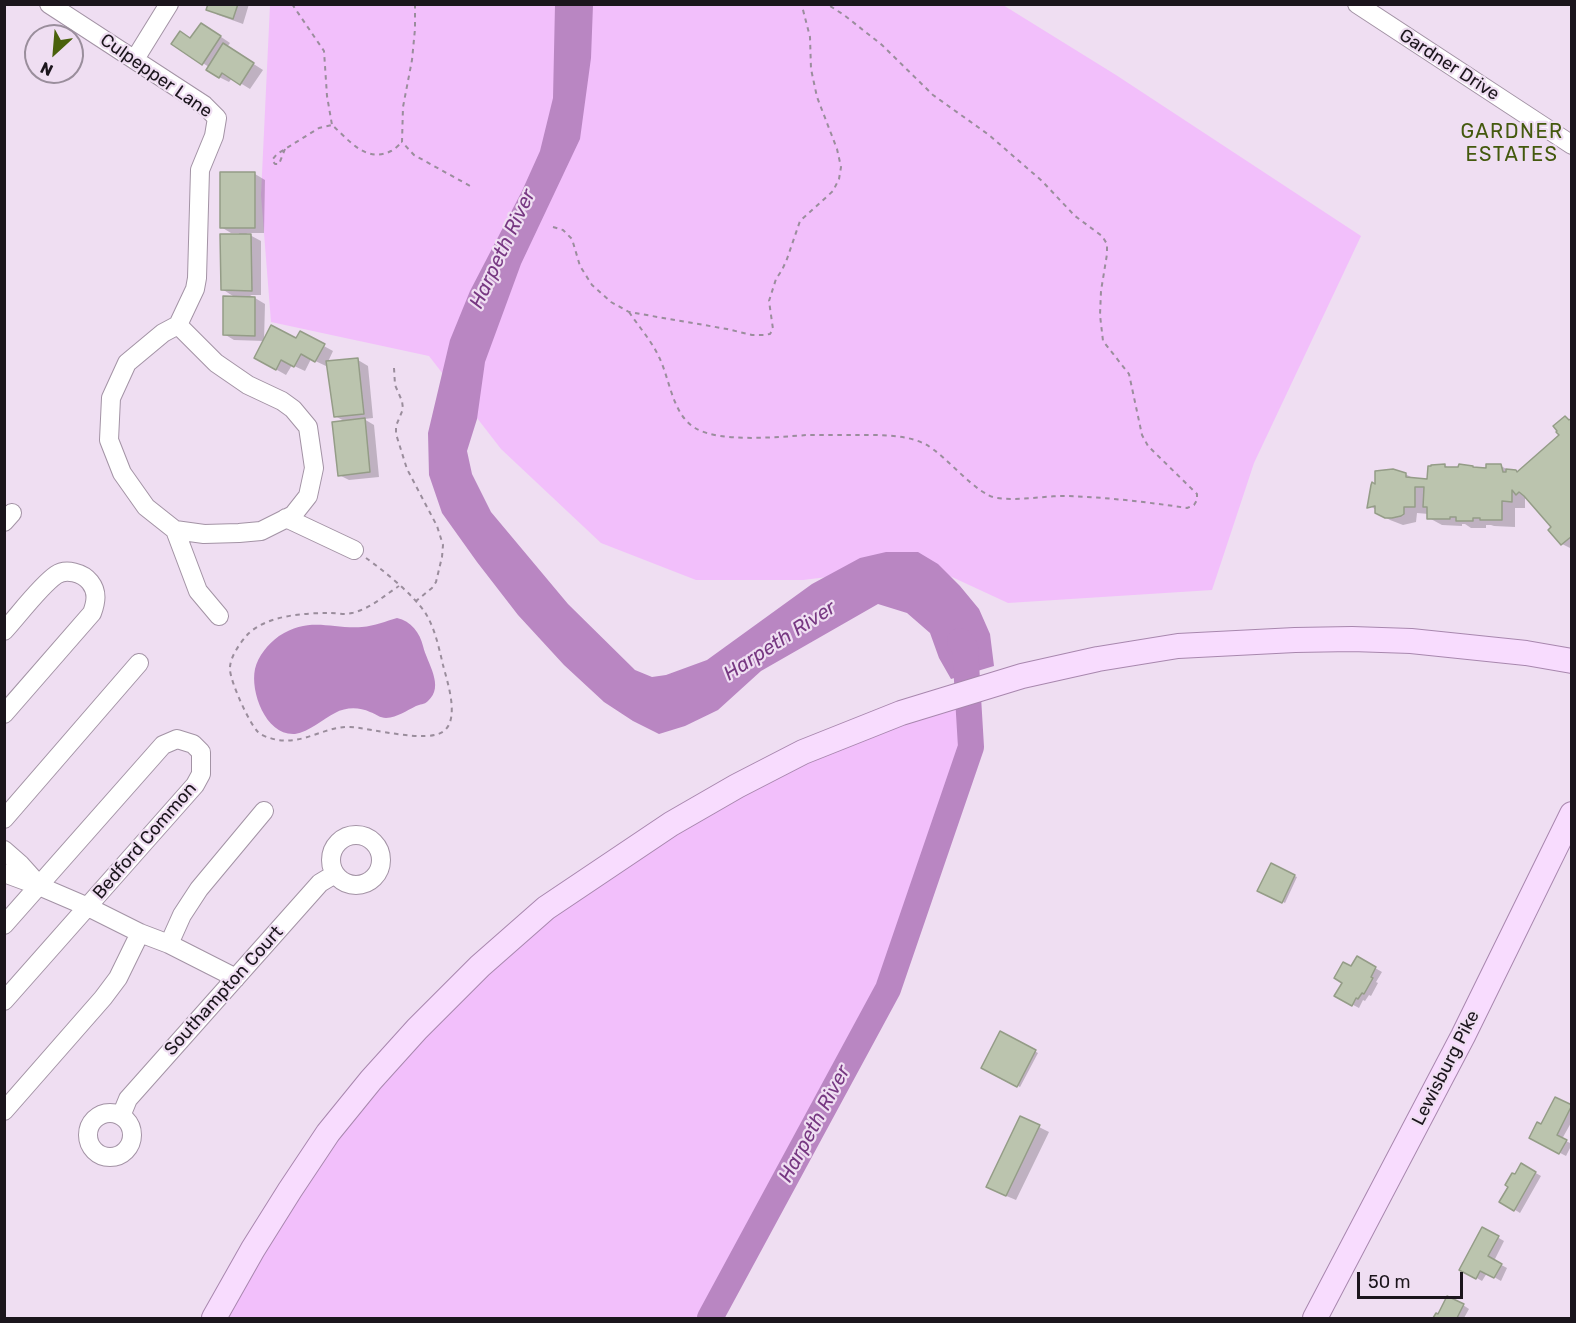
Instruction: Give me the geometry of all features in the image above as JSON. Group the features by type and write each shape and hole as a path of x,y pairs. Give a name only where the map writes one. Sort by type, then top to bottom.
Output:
{"main road":[{"path":"214,1318 253,1248 328,1133 417,1029 480,966 546,908 671,824 803,752 901,713 1022,676 1098,659 1178,646 1295,640 1411,641 1527,652 1572,661"},
{"name":"Lewisburg Pike","path":"1315,1318 1463,1036 1572,814"}],"street":[{"name":"Culpepper Lane","path":"49,4 204,105 217,118 214,136 200,170 195,289 178,325"},
{"path":"135,59 169,4"},
{"name":"Gardner Drive","path":"1357,4 1572,145"},
{"path":"178,325 216,363 248,385 293,409 308,427 314,468 308,496 293,515 286,518 261,531 204,534 176,530 146,507 122,473 109,440 111,398 127,363 164,333 178,325"},
{"path":"286,518 354,550"},
{"path":"176,530 198,591 219,616"},
{"path":"4,631 46,583 58,573 73,572 86,576 93,586 96,601 92,613 4,714"},
{"path":"4,819 139,663"},
{"name":"Bedford Common","path":"4,925 163,745 177,739 193,744 201,752 201,774 195,785 4,1001"},
{"path":"169,944 182,915 199,889 264,811"},
{"path":"4,850 39,886"},
{"path":"4,873 39,886 169,944 236,978"},
{"name":"Southampton Court","path":"121,1116 128,1099 320,883 335,874"},
{"path":"4,1111 103,998 118,978 141,933"}],"path":[{"path":"292,4 324,51 327,96 332,125 355,146 364,152 376,155 392,151 402,142 403,106 412,60 415,4"},
{"path":"553,227 563,230 572,239 580,266 592,285 611,302 629,312 752,335 770,334 773,329 769,301 800,221 833,191 839,179 841,167 811,69 810,37 803,15 803,4"},
{"path":"629,312 659,356 678,408 693,427 705,433 751,437 884,435 908,438 923,443 939,453 973,484 994,498 1024,499 1039,496 1066,496 1187,508 1194,505 1197,494 1148,446 1142,435 1129,374 1103,341 1100,315 1107,244 1102,236 1075,216 1042,181 988,135 933,95 882,45 827,4"},
{"path":"285,149 279,164 275,165 272,160 277,154 285,149 319,128 332,125"},
{"path":"402,142 414,154 472,187"},
{"path":"394,368 395,385 403,409 396,426 396,434 407,469 437,526 443,545 436,582 416,601"},
{"path":"354,550 371,562 399,586 416,601 426,615 433,631 448,686 452,703 451,717 444,730 425,736 340,727 296,740 267,738 258,732 233,683 230,669 236,650 248,634 275,619 290,615 355,613 399,586"}],"shaded area":[{"path":"270,5 1003,5 1116,75 1361,236 1254,463 1212,590 1008,603 926,565 803,580 696,580 601,543 501,449 429,356 271,322 261,195"},
{"path":"965,694 971,747 888,989 710,1318 214,1318 286,1195 480,966 737,786"}],"water":[{"path":"555,5 593,5 591,58 580,139 521,264 485,362 477,419 467,451 472,474 491,512 568,604 635,670 652,677 666,675 707,660 812,584 860,558 886,552 918,552 938,564 960,586 979,609 990,634 994,666 951,679 939,658 930,633 907,613 878,604 761,671 718,710 685,726 659,734 633,721 604,702 564,665 518,615 442,513 429,475 428,433 450,340 470,291 540,151 553,98"},
{"path":"397,618 407,622 417,632 431,667 435,688 433,695 426,702 386,718 361,709 352,708 339,711 305,731 295,734 285,733 268,720 258,700 254,678 258,659 275,639 301,626 362,627"}],"building":[{"path":"208,4 238,4 233,19 206,10"},
{"path":"201,23 221,36 202,65 171,44 180,31 190,38"},
{"path":"223,43 254,63 240,85 222,73 219,78 206,70"},
{"path":"220,172 255,172 255,228 220,228"},
{"path":"220,234 251,234 252,291 221,290"},
{"path":"223,296 255,297 255,336 223,335"},
{"path":"271,325 296,338 300,331 325,344 315,362 301,354 294,367 281,360 276,370 254,358"},
{"path":"358,358 364,414 334,417 326,361"},
{"path":"1565,416 1569,420 1572,418 1572,536 1561,545 1548,530 1551,527 1524,496 1519,492 1516,495 1512,490 1512,502 1502,501 1502,520 1473,518 1473,521 1456,521 1456,517 1427,519 1427,507 1423,507 1424,487 1415,487 1415,507 1404,507 1404,514 1401,516 1385,518 1375,513 1375,506 1367,508 1372,482 1375,484 1375,471 1393,469 1406,473 1406,477 1427,479 1428,466 1431,465 1445,464 1445,467 1458,467 1459,464 1486,468 1486,464 1501,464 1503,472 1506,472 1506,469 1517,472 1559,435 1553,426"},
{"path":"365,418 370,472 338,476 332,422"},
{"path":"1271,863 1295,875 1282,903 1257,891"},
{"path":"1357,956 1376,967 1364,994 1356,998 1352,1006 1334,996 1342,983 1334,978 1343,962 1351,966"},
{"path":"1000,1031 1036,1050 1017,1087 981,1068"},
{"path":"1555,1097 1572,1105 1557,1135 1567,1140 1559,1154 1529,1138 1537,1122 1541,1124"},
{"path":"1020,1116 1040,1125 1006,1196 986,1187"},
{"path":"1521,1163 1536,1172 1514,1211 1499,1202 1508,1187 1505,1185"},
{"path":"1482,1227 1499,1236 1488,1256 1502,1264 1494,1278 1480,1271 1476,1279 1459,1270"},
{"path":"1447,1296 1464,1304 1457,1318 1433,1318 1436,1313 1438,1314"}],"waterway":[{"name":"Harpeth River","path":"710,1318 888,989 971,747 965,647 960,641"}],"district":[{"name":"GARDNER ESTATES","path":"1512,144"}]}
